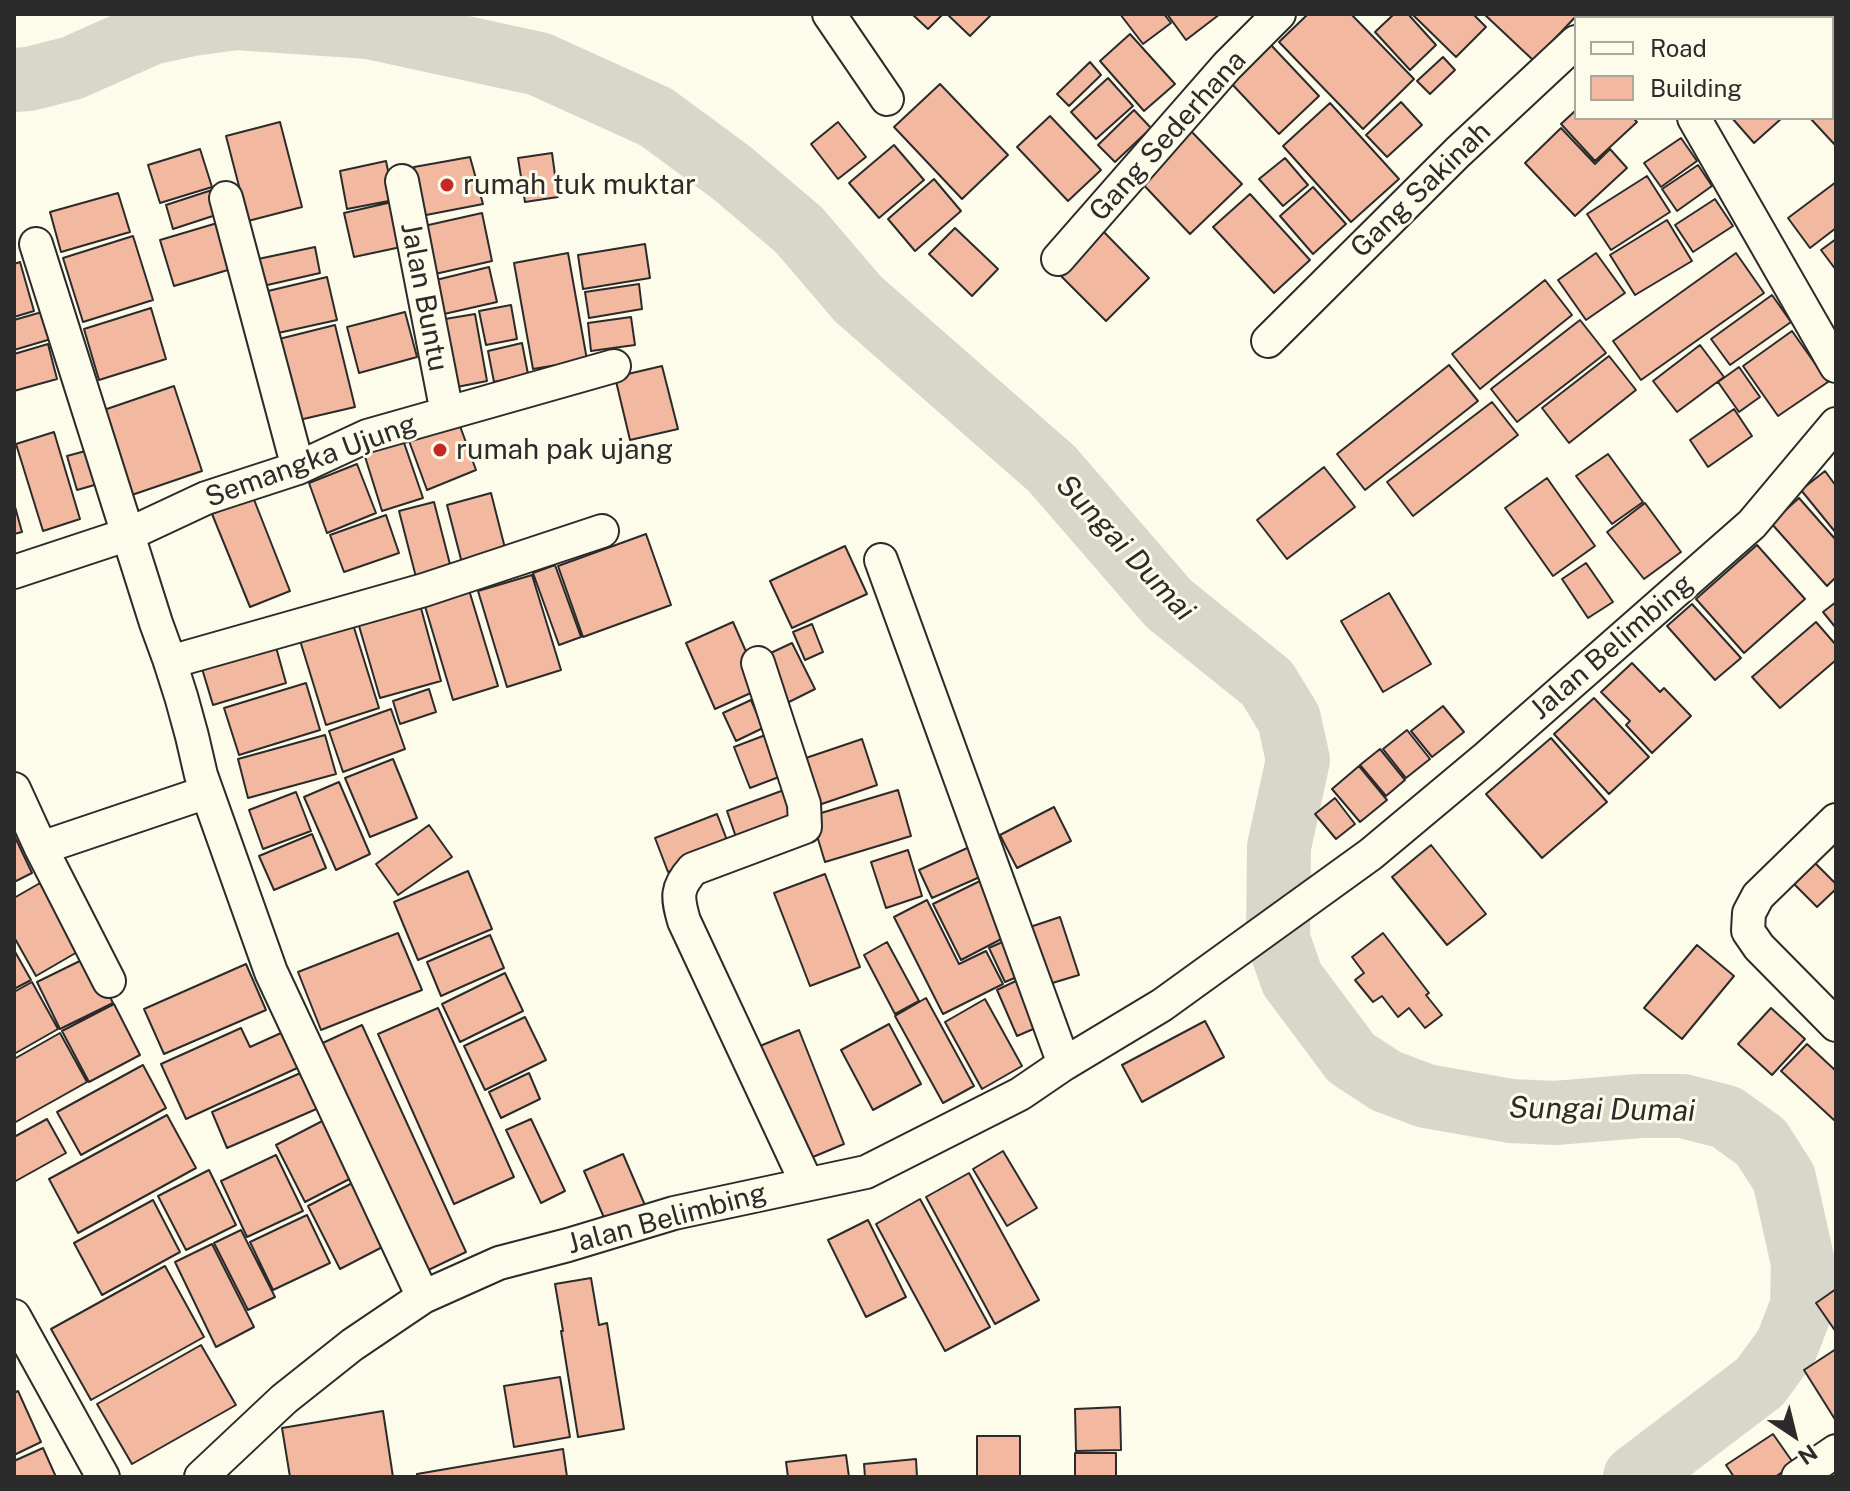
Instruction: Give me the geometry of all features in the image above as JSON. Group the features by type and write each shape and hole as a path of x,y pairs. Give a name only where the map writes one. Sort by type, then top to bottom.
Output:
{"street":[{"path":"829,14 887,99"},
{"name":"Gang Sederhana","path":"1058,259 1227,66 1279,14"},
{"name":"Gang Sakinah","path":"1268,341 1458,152 1574,44"},
{"path":"1695,120 1836,366"},
{"name":"Jalan Buntu","path":"402,181 447,413"},
{"path":"226,198 298,468"},
{"path":"36,244 170,662 207,792 271,972 423,1297"},
{"name":"Semangka Ujung","path":"14,572 129,534 206,498 298,468 367,436 614,366"},
{"name":"Jalan Belimbing","path":"201,1477 284,1399 352,1345 423,1297 499,1263 674,1213 866,1172 1020,1094 1162,1005 1371,854 1499,747 1752,524 1836,424"},
{"path":"170,662 424,590 602,531"},
{"path":"881,560 1064,1064"},
{"path":"758,663 800,789 805,827 693,869 682,882 678,900 684,921 807,1184"},
{"path":"14,789 109,981"},
{"path":"41,848 207,792"},
{"path":"1836,820 1758,896 1749,913 1748,931 1759,947 1836,1025"},
{"path":"14,1316 103,1477"},
{"path":"1798,1477 1836,1451"}],"building":[{"path":"912,14 943,14 928,29"},
{"path":"947,14 992,14 970,36"},
{"path":"1120,14 1164,14 1171,23 1143,44"},
{"path":"1167,14 1220,14 1186,40"},
{"path":"1308,14 1351,14 1414,79 1363,129 1279,42"},
{"path":"1394,14 1408,14 1436,45 1410,70 1375,32"},
{"path":"1412,14 1473,14 1486,27 1456,57"},
{"path":"1484,14 1578,14 1534,61"},
{"path":"1836,14 1834,66 1834,16 1798,16"},
{"path":"1130,34 1175,84 1144,111 1100,61"},
{"path":"1270,44 1319,96 1279,134 1230,82"},
{"path":"1443,57 1455,70 1430,94 1417,81"},
{"path":"1090,62 1101,75 1069,106 1057,94"},
{"path":"1108,78 1133,106 1096,139 1071,112"},
{"path":"1836,78 1836,146 1812,120 1834,120"},
{"path":"940,84 1008,155 962,199 894,127"},
{"path":"1401,102 1422,125 1387,157 1366,135"},
{"path":"1330,103 1399,179 1351,222 1283,146"},
{"path":"1134,110 1151,128 1115,162 1098,145"},
{"path":"1574,112 1574,120 1637,122 1595,161 1561,124"},
{"path":"1050,116 1101,170 1068,201 1017,147"},
{"path":"1734,120 1780,120 1754,143"},
{"path":"280,122 302,207 248,221 226,136"},
{"path":"838,122 866,157 838,179 811,144"},
{"path":"1561,128 1595,164 1610,149 1627,168 1575,216 1525,163"},
{"path":"1190,130 1242,184 1190,234 1138,179"},
{"path":"1681,138 1697,161 1661,187 1644,163"},
{"path":"894,145 924,180 879,218 849,183"},
{"path":"200,149 212,187 160,203 148,165"},
{"path":"552,153 558,197 525,202 518,158"},
{"name":"rumah tuk muktar","path":"470,157 483,204 421,216 414,167"},
{"path":"1285,158 1308,185 1283,206 1259,179"},
{"path":"386,161 394,200 347,209 340,171"},
{"path":"1698,165 1712,186 1677,211 1662,189"},
{"path":"1647,176 1670,212 1611,250 1587,214"},
{"path":"934,179 961,211 915,251 888,219"},
{"path":"1836,182 1836,228 1810,248 1788,218"},
{"path":"1313,187 1346,224 1313,254 1280,216"},
{"path":"212,190 219,214 173,229 166,205"},
{"path":"118,193 130,232 61,252 50,212"},
{"path":"1250,194 1310,260 1274,293 1213,227"},
{"path":"1715,199 1733,226 1693,252 1675,225"},
{"path":"392,202 401,247 354,257 344,213"},
{"path":"482,213 492,261 435,274 424,226"},
{"path":"1667,220 1692,261 1635,295 1610,255"},
{"path":"224,221 238,267 174,286 160,240"},
{"path":"955,228 998,269 972,296 929,254"},
{"path":"1100,228 1149,278 1106,321 1056,271"},
{"path":"133,236 153,300 83,322 63,258"},
{"path":"1836,239 1836,270 1821,250"},
{"path":"645,244 650,278 583,289 578,255"},
{"path":"315,247 320,273 263,286 258,259"},
{"path":"568,253 587,360 533,369 514,263"},
{"path":"1596,253 1625,293 1586,320 1558,280"},
{"path":"1736,253 1764,293 1641,380 1613,341"},
{"path":"20,262 34,311 14,317 14,264"},
{"path":"489,267 497,302 444,314 436,280"},
{"path":"327,277 337,320 278,333 268,291"},
{"path":"1545,280 1572,315 1480,389 1452,354"},
{"path":"639,284 642,309 589,318 585,292"},
{"path":"1772,295 1791,322 1730,365 1711,339"},
{"path":"511,305 517,339 486,345 479,311"},
{"path":"151,308 166,359 99,380 84,329"},
{"path":"42,312 51,339 14,350 14,320"},
{"path":"405,312 417,357 359,373 347,327"},
{"path":"475,314 487,381 457,387 445,319"},
{"path":"631,317 635,345 591,351 588,323"},
{"path":"1580,320 1606,353 1517,422 1491,389"},
{"path":"335,325 355,407 299,420 279,339"},
{"path":"1792,331 1828,382 1778,416 1743,366"},
{"path":"522,343 528,374 494,382 488,351"},
{"path":"48,344 57,379 14,391 14,354"},
{"path":"1700,345 1724,377 1677,412 1653,381"},
{"path":"1609,356 1636,390 1569,443 1542,408"},
{"path":"1449,365 1478,401 1365,490 1337,454"},
{"path":"662,366 678,429 630,440 615,377"},
{"path":"1739,367 1760,397 1739,412 1718,382"},
{"path":"174,386 202,471 126,497 98,412"},
{"path":"1492,402 1518,435 1413,516 1387,482"},
{"path":"1734,409 1752,436 1708,467 1690,440"},
{"name":"rumah pak ujang","path":"456,415 476,470 427,490 405,430"},
{"path":"54,432 80,519 43,531 16,444"},
{"path":"401,434 423,498 382,511 362,447"},
{"path":"89,450 98,484 77,490 67,456"},
{"path":"1608,454 1643,502 1612,524 1576,476"},
{"path":"357,464 376,513 327,533 309,483"},
{"path":"1324,467 1355,507 1287,559 1257,520"},
{"path":"1825,471 1836,486 1836,533 1801,490"},
{"path":"1547,478 1595,546 1553,576 1505,508"},
{"path":"491,493 507,556 463,567 447,505"},
{"path":"253,497 290,591 250,607 212,514"},
{"path":"1799,498 1836,540 1836,577 1827,586 1771,523"},
{"path":"434,502 452,572 417,581 399,511"},
{"path":"14,503 22,532 14,534"},
{"path":"1645,503 1681,552 1644,579 1607,532"},
{"path":"386,515 399,553 344,572 330,535"},
{"path":"646,534 671,605 583,637 558,566"},
{"path":"1757,545 1805,599 1744,653 1696,599"},
{"path":"845,546 867,594 792,628 770,581"},
{"path":"1586,563 1613,602 1588,618 1562,579"},
{"path":"555,565 581,637 559,645 533,573"},
{"path":"532,575 561,670 507,687 478,591"},
{"path":"469,590 498,686 453,700 424,603"},
{"path":"1389,593 1431,664 1383,692 1341,621"},
{"path":"419,601 441,681 380,698 357,619"},
{"path":"1836,602 1836,628 1823,612"},
{"path":"1692,604 1741,658 1715,680 1667,626"},
{"path":"351,618 379,708 326,725 298,634"},
{"path":"733,622 762,688 715,709 686,643"},
{"path":"1816,622 1836,645 1836,660 1780,708 1752,677"},
{"path":"812,624 823,652 805,660 793,632"},
{"path":"274,640 286,683 213,705 200,662"},
{"path":"792,643 815,689 783,705 760,658"},
{"path":"1632,663 1660,692 1664,688 1691,716 1652,753 1626,725 1630,721 1601,692"},
{"path":"306,683 320,730 239,755 224,708"},
{"path":"429,689 436,712 400,724 393,701"},
{"path":"1594,698 1649,757 1609,794 1554,734"},
{"path":"751,700 763,728 736,741 723,713"},
{"path":"1443,706 1464,732 1432,757 1411,731"},
{"path":"391,709 405,749 343,772 329,731"},
{"path":"1407,730 1430,759 1406,778 1383,749"},
{"path":"776,731 792,772 750,788 734,747"},
{"path":"325,735 336,774 248,798 238,759"},
{"path":"1551,738 1607,802 1542,858 1486,794"},
{"path":"862,739 877,785 813,807 797,761"},
{"path":"1380,749 1405,780 1386,796 1360,765"},
{"path":"393,759 417,818 370,837 345,778"},
{"path":"1359,766 1387,800 1360,822 1332,789"},
{"path":"339,782 370,854 336,870 304,797"},
{"path":"784,790 796,822 738,843 727,811"},
{"path":"898,790 911,836 825,862 811,816"},
{"path":"296,792 311,831 263,849 249,810"},
{"path":"1335,798 1355,824 1336,839 1315,814"},
{"path":"1054,807 1071,841 1017,868 1000,835"},
{"path":"717,814 730,848 668,872 655,838"},
{"path":"429,825 452,857 398,895 376,864"},
{"path":"312,834 326,868 274,890 259,856"},
{"path":"14,835 32,873 14,882"},
{"path":"976,844 989,873 932,898 919,870"},
{"path":"1431,845 1486,914 1447,945 1392,877"},
{"path":"908,850 922,896 886,908 871,862"},
{"path":"1810,858 1836,884 1836,889 1817,907 1789,879"},
{"path":"468,871 492,929 418,960 394,902"},
{"path":"825,874 860,967 810,986 774,893"},
{"path":"982,880 1009,935 961,960 933,904"},
{"path":"40,883 79,951 36,976 14,937 14,898"},
{"path":"927,900 959,964 986,951 1003,984 943,1014 894,917"},
{"path":"1060,917 1079,975 1049,984 1030,927"},
{"path":"398,933 422,990 321,1030 298,972"},
{"path":"1383,933 1442,1015 1425,1028 1409,1008 1398,1017 1382,996 1373,1002 1355,980 1364,973 1352,957"},
{"path":"490,935 504,968 441,996 427,962"},
{"path":"1009,939 1024,974 1005,982 989,948"},
{"path":"887,942 919,1001 895,1014 864,955"},
{"path":"1697,945 1734,976 1682,1039 1644,1008"},
{"path":"14,950 31,980 14,989"},
{"path":"90,956 113,1003 60,1029 37,982"},
{"path":"246,964 266,1010 164,1054 144,1009"},
{"path":"505,973 523,1011 460,1042 442,1004"},
{"path":"1024,977 1045,1024 1017,1036 997,990"},
{"path":"32,982 58,1029 14,1054 14,992"},
{"path":"926,998 974,1086 943,1103 895,1016"},
{"path":"985,999 1022,1066 982,1089 945,1022"},
{"path":"114,1004 140,1055 89,1082 62,1031"},
{"path":"438,1008 514,1177 454,1204 378,1034"},
{"path":"1771,1008 1805,1039 1772,1075 1738,1044"},
{"path":"525,1017 546,1060 485,1090 464,1046"},
{"path":"1205,1021 1224,1057 1142,1102 1122,1065"},
{"path":"889,1024 921,1084 873,1110 841,1050"},
{"path":"362,1025 466,1252 420,1274 316,1046"},
{"path":"241,1028 250,1047 290,1029 306,1064 186,1119 161,1064"},
{"path":"799,1030 844,1144 801,1162 755,1048"},
{"path":"60,1033 87,1082 14,1123 14,1059"},
{"path":"1807,1044 1836,1071 1834,1120 1781,1071"},
{"path":"143,1065 166,1108 81,1155 57,1112"},
{"path":"305,1071 321,1107 227,1148 212,1112"},
{"path":"529,1073 540,1099 501,1118 489,1092"},
{"path":"167,1115 196,1168 78,1233 49,1179"},
{"path":"330,1117 359,1174 305,1202 276,1145"},
{"path":"47,1119 66,1153 14,1182 14,1137"},
{"path":"531,1119 565,1191 541,1203 506,1130"},
{"path":"1003,1151 1037,1208 1007,1226 973,1169"},
{"path":"623,1154 647,1210 608,1227 584,1171"},
{"path":"276,1155 303,1211 247,1237 221,1181"},
{"path":"209,1170 236,1225 186,1250 158,1196"},
{"path":"969,1173 1039,1300 995,1324 926,1197"},
{"path":"362,1178 394,1241 340,1269 308,1206"},
{"path":"920,1199 990,1327 945,1351 876,1224"},
{"path":"153,1200 180,1252 102,1295 74,1243"},
{"path":"307,1215 330,1263 273,1290 250,1242"},
{"path":"868,1220 906,1297 866,1317 828,1240"},
{"path":"241,1230 275,1297 248,1310 214,1243"},
{"path":"212,1244 254,1327 216,1347 175,1262"},
{"path":"165,1266 204,1337 91,1400 51,1329"},
{"path":"591,1278 599,1325 607,1323 624,1429 578,1437 555,1284"},
{"path":"1836,1289 1836,1332 1816,1303"},
{"path":"201,1345 236,1405 132,1464 97,1404"},
{"path":"1836,1349 1836,1421 1804,1370"},
{"path":"560,1377 570,1437 514,1447 504,1386"},
{"path":"18,1391 41,1442 14,1455 14,1393"},
{"path":"1120,1407 1121,1450 1076,1451 1075,1409"},
{"path":"383,1411 393,1477 290,1477 282,1428"},
{"path":"1773,1434 1794,1464 1775,1477 1734,1477 1726,1465"},
{"path":"977,1436 1020,1436 1020,1477 977,1477"},
{"path":"43,1448 56,1477 14,1477 14,1461"},
{"path":"563,1449 567,1477 417,1477 417,1474"},
{"path":"1075,1453 1116,1453 1116,1477 1075,1477"},
{"path":"846,1455 849,1477 788,1477 786,1462"},
{"path":"916,1459 917,1477 865,1477 864,1464"}],"waterway":[{"name":"Sungai Dumai","path":"14,80 72,68 151,33 192,24 236,18 369,27 539,64 656,117 732,173 799,230 858,299 1052,469 1169,604 1267,683 1289,719 1298,760 1279,847 1278,939 1292,979 1351,1058 1386,1081 1426,1096 1511,1111 1555,1113 1683,1106 1726,1117 1761,1142 1784,1178 1803,1263 1802,1306 1787,1345 1760,1382 1635,1477"}],"place":[{"name":"rumah tuk muktar","path":"447,185"},
{"name":"rumah pak ujang","path":"440,450"}]}
